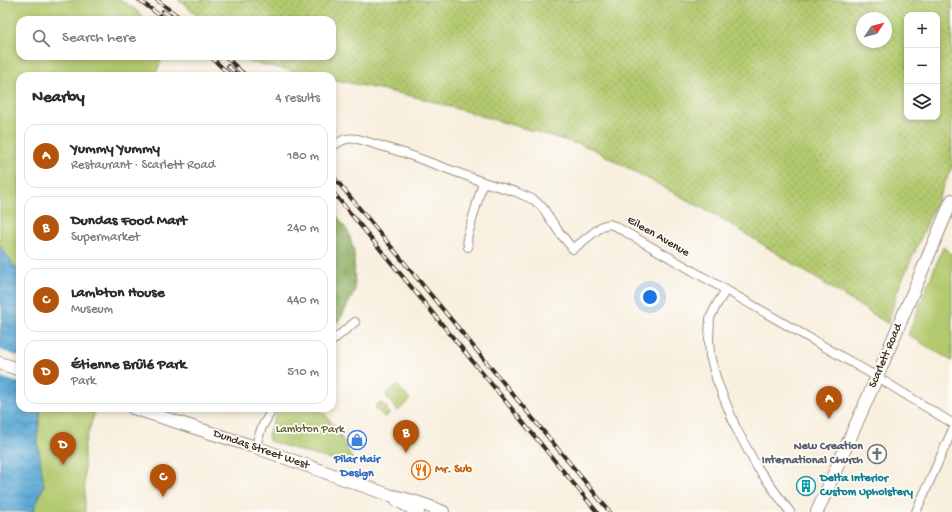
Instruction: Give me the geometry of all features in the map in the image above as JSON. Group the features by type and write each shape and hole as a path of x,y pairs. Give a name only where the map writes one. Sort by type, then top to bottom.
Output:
{"main road":[{"name":"Scarlett Road","path":"817,512 877,377 952,200"},
{"path":"0,364 16,369"},
{"name":"Dundas Street West","path":"146,412 255,447 389,495 412,500 443,512"},
{"name":"Dundas Street West","path":"389,495 418,512"}],"street":[{"name":"Eileen Avenue","path":"336,144 350,138 358,139 404,153 483,182 516,192 534,200 543,208 559,232 573,249 602,226 609,224 615,226 877,377 952,423"},
{"path":"468,247 467,238 483,182"},
{"path":"726,290 710,318 710,356 736,428 757,467 790,512"},
{"path":"336,338 355,322"},
{"path":"255,447 262,427 271,412"},
{"path":"916,512 952,431"}],"green space":[{"path":"0,0 121,0 142,16 16,16 16,60 161,60 157,72 16,72 16,268 0,246"},
{"path":"178,0 952,0 952,167 897,292 888,324 724,220 591,148 420,98 336,80 336,72 298,72 250,62 248,60 336,60 336,16 198,16"},
{"path":"336,215 349,233 354,252 355,291 342,316 336,324"},
{"path":"943,247 952,254 952,361 908,335"},
{"path":"397,385 410,400 398,411 385,395"},
{"path":"380,403 385,406 389,412 389,414 384,417 376,409 376,405"},
{"path":"40,412 95,412 84,446 85,512 33,512 44,485 37,438"},
{"name":"Lambton Park","path":"277,412 323,412 338,431 355,465 310,454 269,441 268,434"}],"water":[{"path":"0,246 16,268 16,412 40,412 37,438 44,485 33,512 0,512 0,328 2,313 0,304"}],"pier":[{"path":"0,350 16,356 16,382 0,377"}],"railway":[{"path":"139,0 161,16"},
{"path":"157,0 178,16"},
{"path":"163,11 170,16"},
{"path":"214,60 227,72"},
{"path":"229,60 242,72"},
{"path":"228,66 235,72"},
{"path":"336,180 610,512"},
{"path":"336,196 597,512"}],"place":[{"name":"Yummy Yummy","path":"829,419"},
{"name":"Pilar Hair Design","path":"357,440"},
{"name":"Dundas Food Mart","path":"406,453"},
{"name":"New Creation International Church","path":"877,454"},
{"name":"Étienne Brûlé Park","path":"63,465"},
{"name":"Mr. Sub","path":"421,470"},
{"name":"Delta Interior Custom Upholstery","path":"806,486"},
{"name":"Lambton House","path":"163,497"}]}
